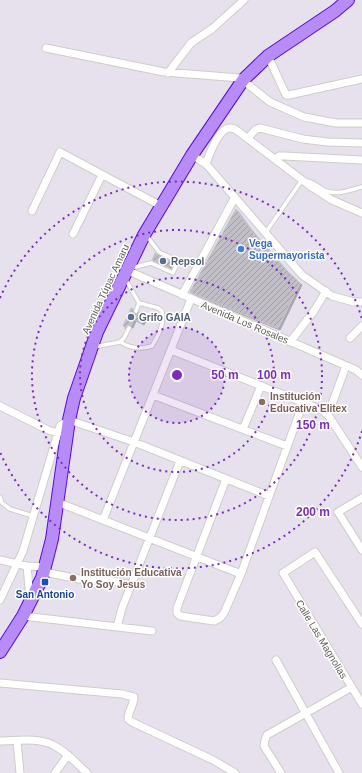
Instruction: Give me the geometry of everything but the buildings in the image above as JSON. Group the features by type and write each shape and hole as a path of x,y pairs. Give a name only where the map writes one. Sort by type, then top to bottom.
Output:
{"highway":[{"name":"Avenida Túpac Amaru","path":"0,652 31,602 45,569 49,553 69,420 80,379 97,332 145,233 192,155 243,80 268,56 335,11 348,0"}],"street":[{"path":"168,73 191,43 213,28 244,0"},
{"path":"46,48 168,73 240,78 270,102 304,117 336,123 362,123"},
{"path":"268,56 286,95 362,79"},
{"path":"206,164 210,153 226,128 235,129 304,181 332,200 362,213"},
{"path":"248,138 255,130 260,128 321,141 362,144"},
{"path":"32,211 60,152 161,206"},
{"path":"192,155 206,164 302,275 332,296 354,302 362,302"},
{"path":"277,160 279,156 362,160"},
{"path":"74,234 102,175"},
{"path":"182,295 235,197"},
{"name":"Avenida Los Rosales","path":"125,273 182,295 359,372"},
{"path":"290,342 314,311 326,291"},
{"path":"103,520 191,299"},
{"path":"350,338 362,326"},
{"path":"171,350 322,410 328,415 362,467"},
{"path":"359,372 362,364"},
{"path":"328,415 346,366"},
{"path":"243,430 261,386"},
{"path":"153,395 287,446"},
{"path":"226,479 177,608 177,613 180,616 214,621 220,618 224,613 241,574 303,403"},
{"path":"0,406 48,430 58,433"},
{"path":"0,600 18,563 25,544 60,426 69,420 134,442 269,496"},
{"path":"117,627 122,608 180,461"},
{"path":"362,498 338,512 362,550"},
{"path":"57,502 241,574"},
{"name":"Calle Las Magnolias","path":"362,624 315,552 283,573 362,704"},
{"path":"0,560 45,569 79,579 112,581 131,585"},
{"path":"27,566 31,602"},
{"path":"22,616 152,631"},
{"path":"276,660 339,773"},
{"path":"0,683 122,694 134,697 134,702 128,715 128,719 214,760 234,773"},
{"path":"281,773 264,746 267,735 352,687"},
{"path":"0,741 40,741 52,744 68,755 87,773"},
{"path":"17,741 20,773"},
{"path":"54,773 68,755"}],"lane":[{"path":"266,232 304,181 309,181 326,191 335,193 362,187"},
{"path":"136,311 139,303 125,273 151,263 161,266 173,273 178,261 159,253 145,233"},
{"path":"120,342 131,348 143,349 152,346 158,336 163,322 162,311 158,308 139,303"},
{"path":"91,347 120,342 124,338 129,328"},
{"path":"0,497 2,503 10,509 33,516"}],"place":[{"name":"Vega Supermayorista","path":"241,249"},
{"name":"Repsol","path":"163,261"},
{"name":"Grifo GAIA","path":"131,317"},
{"name":"Institución Educativa Elitex","path":"262,402"},
{"name":"Institución Educativa Yo Soy Jesus","path":"73,578"},
{"name":"San Antonio","path":"45,582"}]}
